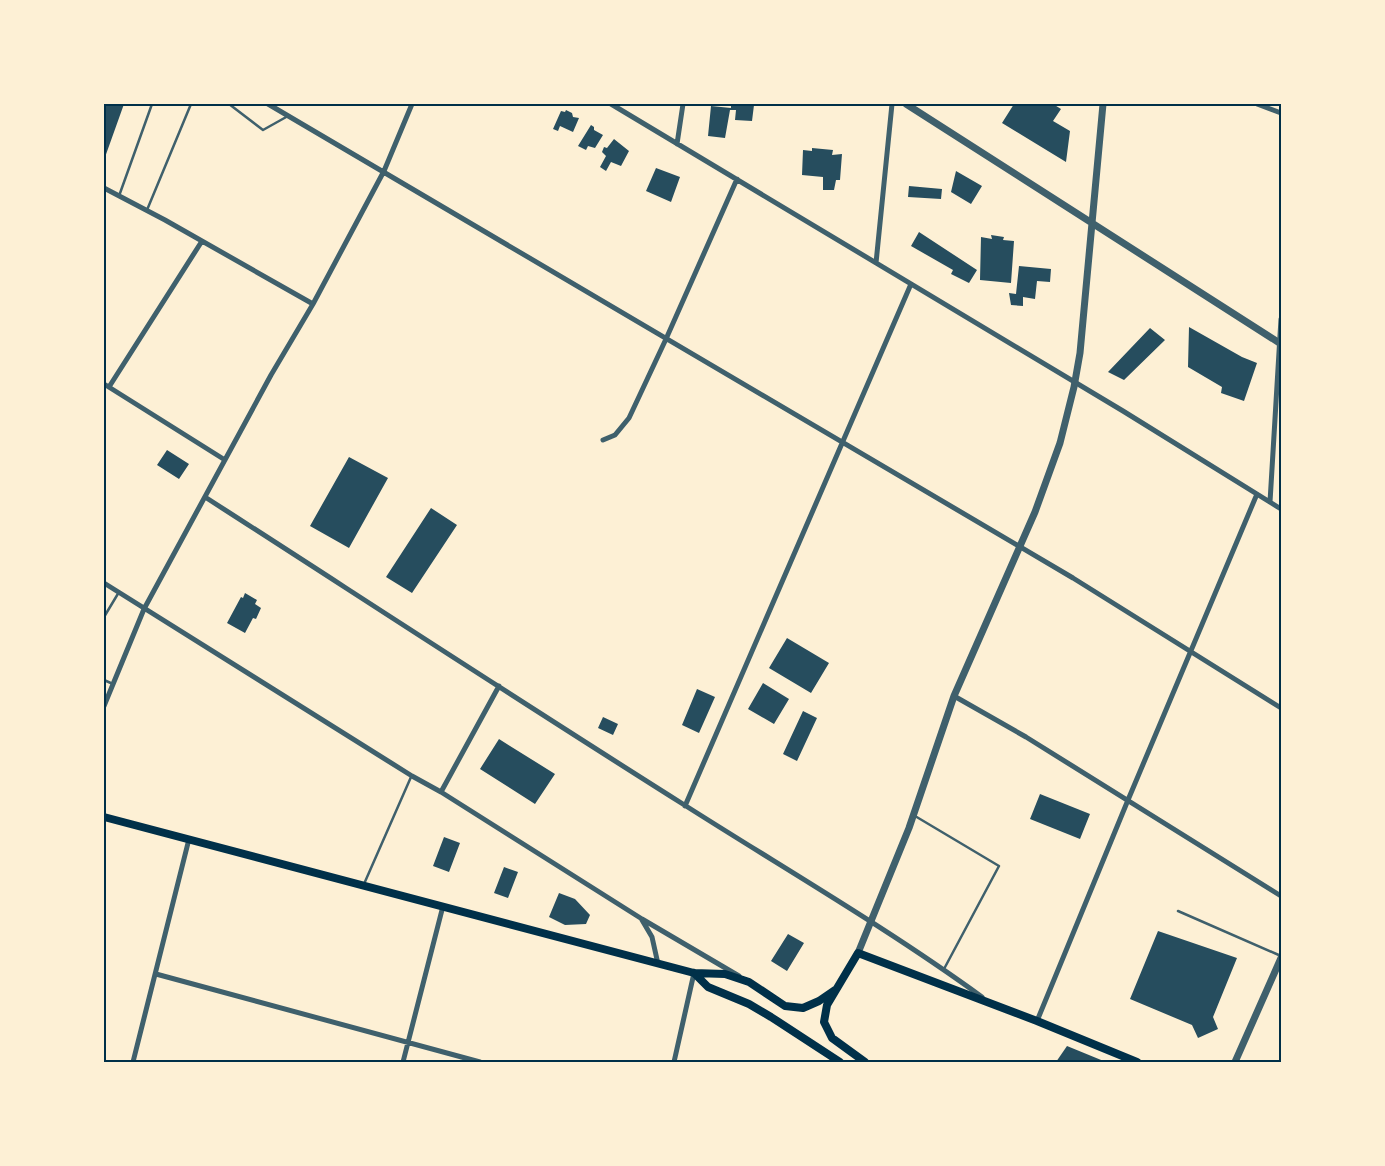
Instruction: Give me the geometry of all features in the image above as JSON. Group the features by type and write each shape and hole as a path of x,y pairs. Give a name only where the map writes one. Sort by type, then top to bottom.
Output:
{"main road":[{"path":"104,818 658,964 694,973 725,974 749,982 785,1006 803,1008 819,1001 835,990"},
{"path":"865,1062 832,1038 824,1022 827,1005 858,953 1037,1021 1137,1062"},
{"path":"694,973 708,987 742,1001 771,1017 840,1062"}],"street":[{"path":"268,104 384,170 666,339 1019,546 1281,708"},
{"path":"104,706 144,609 271,375 313,304 384,170 412,104"},
{"path":"611,104 1075,382 1281,509"},
{"path":"677,144 683,104"},
{"path":"876,263 892,104"},
{"path":"906,104 1280,343"},
{"path":"858,953 914,815 954,696 1034,512 1060,443 1075,382 1084,317 1103,104"},
{"path":"1257,104 1281,113"},
{"path":"603,440 621,430 629,418 737,179"},
{"path":"104,188 147,210 313,304"},
{"path":"202,241 106,385 225,460"},
{"path":"685,806 911,284"},
{"path":"1270,502 1281,319"},
{"path":"1037,1021 1257,494"},
{"path":"205,497 685,806 872,921 991,1004"},
{"path":"104,583 642,919 749,982"},
{"path":"441,792 499,686"},
{"path":"954,696 1026,737 1281,896"},
{"path":"133,1062 189,839"},
{"path":"403,1062 443,906"},
{"path":"642,919 652,937 658,964"},
{"path":"1235,1062 1281,957"},
{"path":"674,1062 694,973"},
{"path":"156,974 480,1062"}],"lane":[{"path":"119,196 152,104"},
{"path":"147,210 190,104"},
{"path":"229,104 263,130 288,116"},
{"path":"104,617 119,592"},
{"path":"104,609 108,611"},
{"path":"104,680 113,684"},
{"path":"363,886 412,776"},
{"path":"914,815 1000,866 944,970"},
{"path":"1178,911 1281,957"}],"building":[{"path":"104,104 124,104 104,160"},
{"path":"731,104 754,105 752,121 735,120 736,110 730,110 725,138 708,136 711,106 731,108"},
{"path":"1014,104 1053,104 1061,109 1053,121 1070,131 1066,162 1002,123"},
{"path":"566,110 572,113 573,117 579,118 573,132 560,126 558,131 553,129 561,111 565,112"},
{"path":"591,125 594,127 594,130 603,135 595,148 588,146 586,150 578,146"},
{"path":"614,139 629,151 621,166 611,162 606,171 600,167 606,156 602,152 604,147 607,148"},
{"path":"812,148 833,150 832,155 842,154 840,180 836,180 834,190 823,190 823,177 802,175 803,150 812,151"},
{"path":"656,168 680,177 671,202 646,191"},
{"path":"956,171 982,186 971,204 951,192"},
{"path":"909,186 942,189 941,199 908,197"},
{"path":"919,232 977,270 969,283 951,274 953,270 911,246"},
{"path":"991,235 1004,237 1003,240 1014,241 1011,283 980,280 981,237 992,239"},
{"path":"1019,266 1051,269 1050,282 1037,281 1035,299 1023,297 1023,306 1011,305 1009,293 1016,294"},
{"path":"1189,327 1242,357 1257,363 1244,401 1221,393 1222,387 1188,367"},
{"path":"1150,328 1165,340 1124,380 1108,372"},
{"path":"167,450 189,464 179,479 157,465"},
{"path":"349,457 388,478 349,548 310,526"},
{"path":"431,508 457,525 412,593 386,577"},
{"path":"245,593 257,600 255,604 261,608 256,619 253,618 245,633 227,623"},
{"path":"787,638 829,663 811,693 769,668"},
{"path":"763,683 789,699 774,724 748,709"},
{"path":"697,689 715,697 699,733 682,725"},
{"path":"803,711 817,718 797,761 783,754"},
{"path":"603,717 618,724 613,735 598,728"},
{"path":"499,739 555,774 535,804 480,769"},
{"path":"1040,794 1090,814 1080,839 1030,819"},
{"path":"444,837 460,843 449,872 433,866"},
{"path":"504,867 518,872 508,898 494,893"},
{"path":"559,893 575,899 590,915 586,924 565,925 549,917"},
{"path":"1158,931 1237,958 1213,1017 1218,1029 1198,1038 1192,1025 1130,999"},
{"path":"788,934 804,943 787,971 771,961"},
{"path":"1067,1046 1106,1062 1056,1062"}]}
